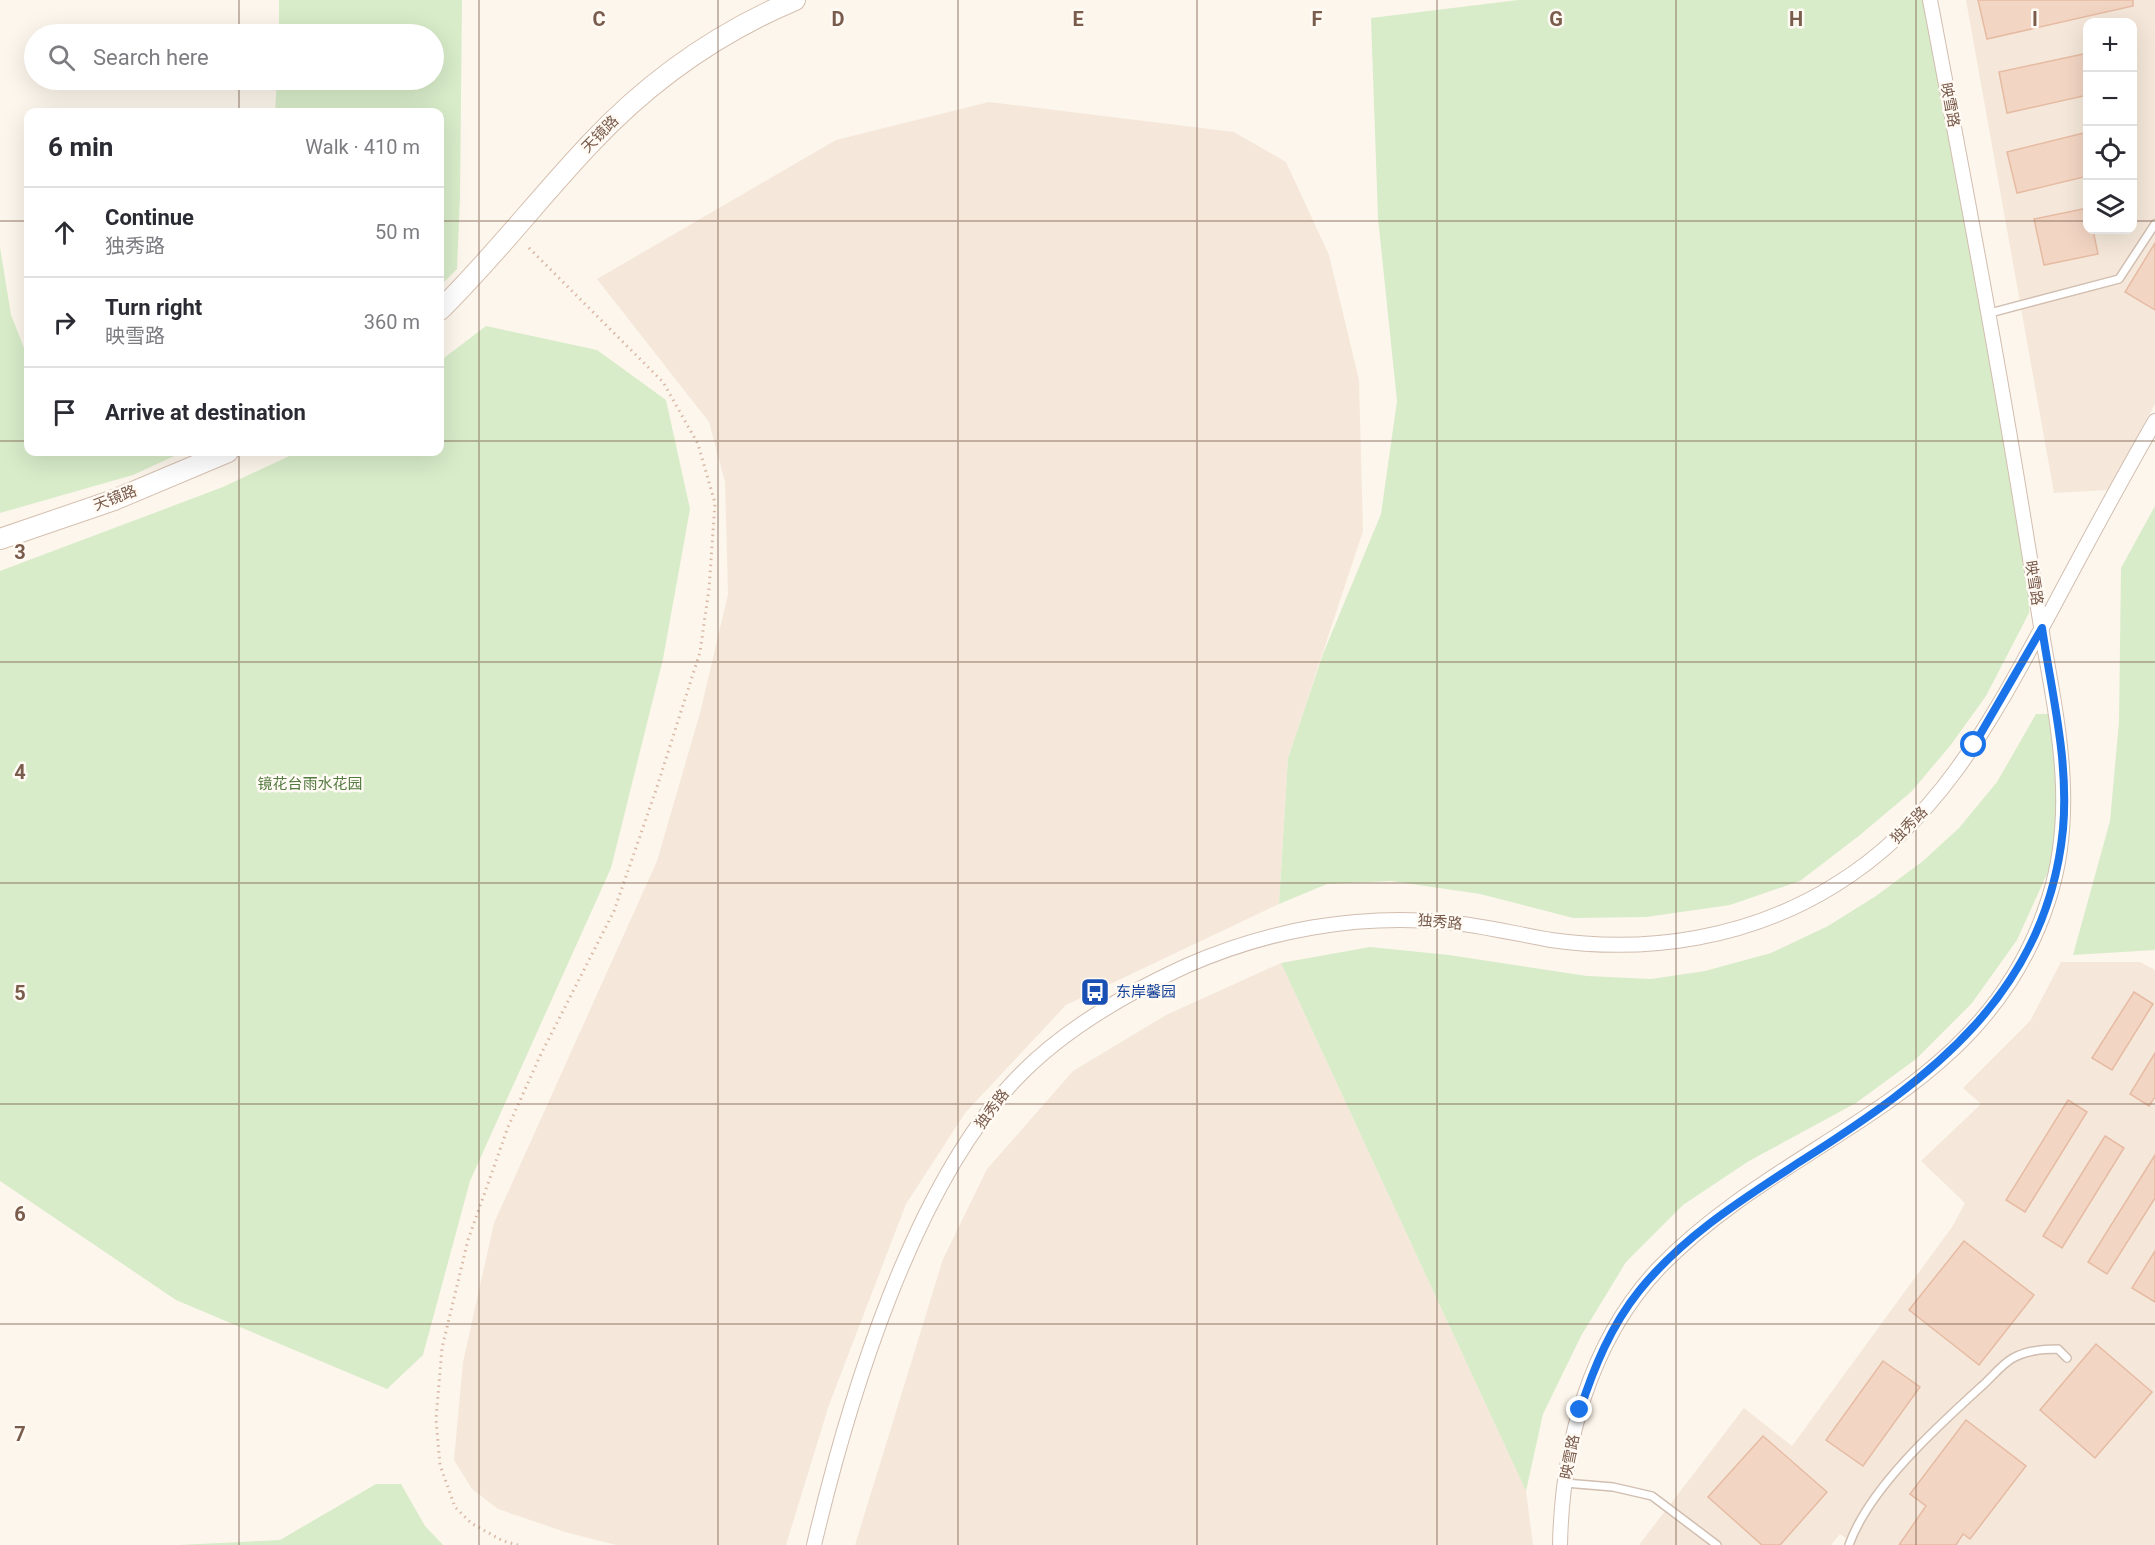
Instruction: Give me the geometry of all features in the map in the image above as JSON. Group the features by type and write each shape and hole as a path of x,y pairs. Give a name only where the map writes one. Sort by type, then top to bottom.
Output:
{"street":[{"name":"天镜路","path":"444,306 592,142 658,80 737,27 795,0"},
{"name":"映雪路","path":"1560,1545 1564,1483 1587,1386 1606,1344 1639,1291 1681,1248 1718,1217 1865,1120 1927,1073 1978,1024 2021,964 2038,930 2050,896 2063,828 2061,746 1990,313 1930,0"},
{"name":"独秀路","path":"814,1545 864,1368 891,1296 922,1225 950,1170 988,1112 1015,1080 1065,1037 1136,991 1205,958 1280,934 1320,926 1381,920 1446,922 1547,939 1621,945 1697,938 1773,916 1817,896 1862,867 1896,840 1926,811 1974,745 2042,628 2155,421"},
{"name":"天镜路","path":"0,539 114,500 218,456"}],"lane":[{"path":"1990,313 2119,279 2155,224"},
{"path":"1849,1545 1865,1511 1904,1464 1959,1407 2013,1358 2038,1349 2058,1349 2067,1358"},
{"path":"1564,1483 1613,1487 1652,1496 1717,1545"}],"path":[{"path":"511,231 663,382 698,444 715,503 710,589 700,652 656,790 614,911 541,1054 508,1127 468,1240 442,1348 436,1419 440,1465 455,1507 471,1523 503,1541 518,1545"}],"shaded area":[{"path":"1966,0 2155,0 2155,404 2108,490 2054,493"},
{"name":"东岸馨园","path":"989,102 1234,132 1286,162 1329,255 1359,380 1363,531 1288,758 1279,904 1066,1005 965,1113 906,1204 829,1405 786,1545 616,1545 565,1532 498,1509 472,1489 454,1460 463,1362 494,1223 657,861 700,713 728,594 725,482 709,422 597,279 836,140"},
{"path":"2061,962 2140,962 2155,970 2155,1545 1855,1545 1840,1534 1831,1545 1639,1545 1744,1408 1792,1446 1952,1227 1965,1203 1921,1161 1981,1104 1963,1088 2030,1021"},
{"path":"1281,963 1526,1491 1533,1545 855,1545 943,1259 987,1169 1073,1071 1166,1015"}],"green space":[{"path":"279,0 462,0 457,269 444,282 444,108 275,108 276,90 444,90 444,24 279,24"},
{"path":"1518,0 1925,0 2034,547 2029,613 1986,696 1950,746 1911,792 1800,881 1730,905 1646,917 1573,918 1480,894 1391,881 1327,884 1279,904 1288,758 1323,654 1381,514 1397,401 1378,218 1371,18"},
{"path":"0,247 11,315 24,348 24,456 174,456 133,475 0,513"},
{"name":"镜花台雨水花园","path":"486,326 597,350 666,400 690,509 663,659 611,868 470,1181 423,1355 387,1389 176,1300 0,1181 0,571 223,487 289,456 444,456 444,358"},
{"path":"2155,506 2155,950 2073,955 2110,821 2119,722 2121,568"},
{"path":"2036,714 2049,714 2056,726 2063,789 2051,865 2017,940 1972,1003 1916,1059 1856,1103 1749,1161 1683,1205 1626,1262 1581,1336 1543,1414 1526,1491 1281,963 1370,947 1449,955 1587,976 1651,979 1705,971 1771,953 1828,926 1876,896 1923,861 1959,828 1997,782"},
{"path":"376,1484 401,1484 425,1526 443,1545 178,1545 280,1540"}],"building":[{"path":"1978,0 2133,0 2133,6 1987,39"},
{"path":"2083,54 2083,96 2007,113 1999,72"},
{"path":"2083,133 2083,177 2017,193 2007,152"},
{"path":"2083,209 2083,234 2094,234 2098,254 2044,265 2034,219"},
{"path":"2155,243 2155,310 2125,292"},
{"path":"2134,992 2153,1004 2112,1070 2092,1058"},
{"path":"2155,1053 2155,1097 2149,1106 2130,1094"},
{"path":"2068,1100 2087,1112 2025,1212 2006,1200"},
{"path":"2105,1136 2124,1148 2062,1248 2043,1236"},
{"path":"2155,1155 2155,1198 2107,1274 2088,1262"},
{"path":"1964,1241 2034,1295 1979,1365 1909,1310"},
{"path":"2155,1251 2155,1302 2132,1288"},
{"path":"2096,1344 2152,1392 2095,1458 2040,1410"},
{"path":"1883,1361 1920,1387 1863,1466 1826,1440"},
{"path":"1966,1420 2026,1466 1970,1539 1963,1534 1956,1545 1899,1545 1926,1506 1910,1494"},
{"path":"1763,1436 1827,1492 1780,1545 1762,1545 1708,1497"}],"place":[{"name":"东岸馨园","path":"1095,992"}],"route":[{"path":"1580,1410 1596,1364 1616,1325 1639,1291 1659,1268 1718,1217 1865,1120 1927,1073 1978,1024 2011,981 2038,930 2050,896 2063,828 2064,786 2061,746 2042,628 1974,745"}]}
